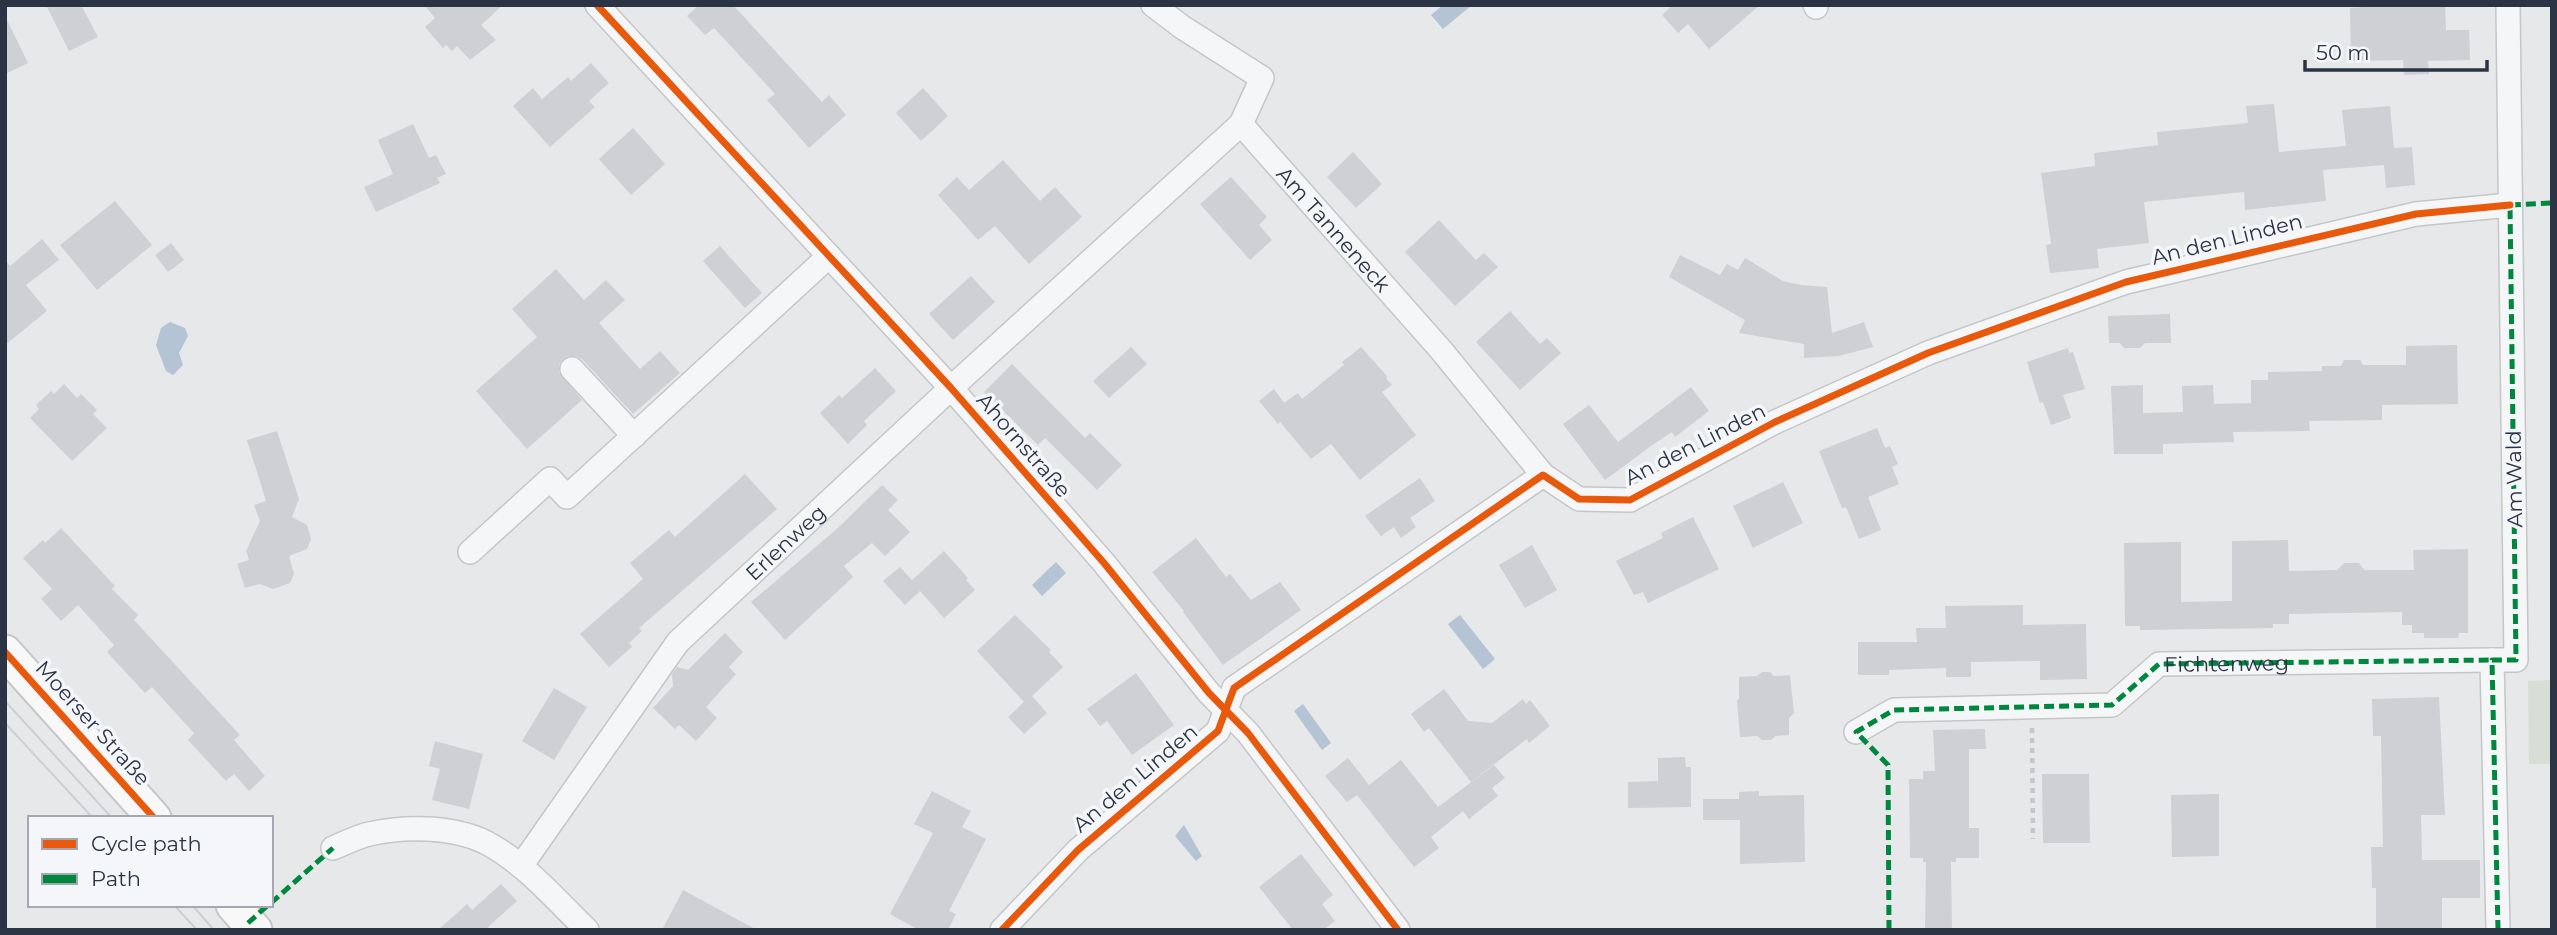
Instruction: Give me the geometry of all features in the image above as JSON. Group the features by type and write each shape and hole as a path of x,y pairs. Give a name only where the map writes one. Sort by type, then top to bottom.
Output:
{"main road":[{"name":"Moerser Straße","path":"5,652 153,816"},
{"path":"235,907 255,930"}],"street":[{"name":"Ahornstraße","path":"597,5 951,388 1104,563 1225,710 1248,733 1398,930"},
{"path":"1153,5 1262,79 1241,124"},
{"name":"Am Wald","path":"2492,660 2516,660 2508,5"},
{"name":"Erlenweg","path":"521,866 678,642 1241,124"},
{"name":"Am Tanneneck","path":"1241,124 1441,349 1543,475"},
{"name":"An den Linden","path":"1002,930 1078,850 1218,731 1234,688 1543,475 1579,499 1630,500 1775,422 1928,353 2126,282 2416,214 2510,205"},
{"path":"470,552 550,479 567,498 829,256"},
{"path":"572,369 634,436"},
{"path":"2492,660 2498,930"},
{"name":"Fichtenweg","path":"1856,732 1894,709 2112,705 2159,664 2492,660"},
{"path":"333,848 368,834 409,830 454,833 485,842 521,866 587,930"}],"path":[{"path":"2032,707 2033,839"}],"shaded area":[{"path":"2552,680 2552,764 2529,764 2528,681"}],"water":[{"path":"1443,5 1472,5 1443,29 1431,15"},
{"path":"170,322 185,328 188,336 179,353 183,365 173,375 166,371 156,345 161,328"},
{"path":"1056,562 1066,573 1042,596 1032,585"},
{"path":"1460,615 1495,659 1483,669 1448,624"},
{"path":"1303,704 1331,743 1322,750 1294,711"},
{"path":"1184,825 1202,856 1196,861 1175,836"}],"building":[{"path":"46,5 81,5 98,37 69,51"},
{"path":"424,5 503,5 481,25 496,40 470,60 457,46 452,51 446,45 443,48 425,27 435,18"},
{"path":"699,5 733,5 822,102 829,95 846,115 809,148 767,100 775,94 714,28 705,35 687,16"},
{"path":"1673,5 1760,5 1709,49 1688,24 1678,33 1662,15"},
{"path":"2388,5 2445,6 2446,30 2469,30 2470,60 2428,61 2429,74 2404,75 2403,60 2351,61 2350,8"},
{"path":"5,16 28,63 5,74"},
{"path":"591,63 609,83 589,101 595,107 550,147 513,106 533,88 542,99 568,77 571,81"},
{"path":"923,88 948,116 921,141 896,113"},
{"path":"2274,104 2279,152 2346,146 2342,110 2390,106 2394,148 2412,147 2415,185 2386,188 2384,165 2323,170 2326,201 2245,210 2244,192 2144,202 2149,243 2097,249 2099,268 2050,273 2046,245 2051,244 2041,173 2095,166 2094,153 2158,145 2157,132 2248,123 2246,106"},
{"path":"413,124 429,158 436,155 446,174 437,178 440,183 376,212 364,187 393,174 378,140"},
{"path":"633,128 665,164 631,195 599,159"},
{"path":"1353,152 1382,184 1356,208 1327,177"},
{"path":"1003,160 1040,201 1055,187 1082,217 1029,264 995,226 978,240 938,195 957,177 969,190"},
{"path":"1231,177 1267,217 1259,225 1272,240 1250,260 1200,204"},
{"path":"115,201 152,245 97,290 60,245"},
{"path":"1439,220 1476,260 1484,253 1498,267 1455,306 1405,252"},
{"path":"42,239 59,260 26,285 47,311 5,345 5,260 10,266"},
{"path":"171,243 184,260 168,272 155,255"},
{"path":"720,246 762,293 745,308 703,261"},
{"path":"1680,255 1720,275 1727,264 1738,270 1745,258 1783,281 1827,287 1832,333 1864,322 1873,347 1839,356 1804,358 1804,344 1739,333 1745,320 1669,277"},
{"path":"556,269 584,300 606,280 625,300 599,323 640,369 660,351 680,373 633,414 582,359 568,356 559,364 559,373 582,400 527,449 476,391 537,337 512,309"},
{"path":"971,276 995,302 953,340 929,314"},
{"path":"1510,311 1540,344 1547,338 1561,353 1520,390 1476,342"},
{"path":"2170,314 2171,343 2145,343 2140,348 2124,348 2120,343 2109,343 2108,316"},
{"path":"2457,345 2458,404 2382,405 2382,420 2309,421 2310,431 2233,432 2234,442 2163,444 2163,454 2114,454 2111,386 2143,385 2143,413 2183,412 2182,386 2213,385 2214,404 2251,403 2251,380 2268,380 2268,372 2322,371 2322,366 2341,366 2344,360 2360,360 2363,365 2406,365 2406,346"},
{"path":"1131,347 1147,364 1109,398 1093,381"},
{"path":"1361,347 1387,376 1392,385 1382,392 1416,435 1360,480 1331,444 1311,459 1259,401 1274,389 1284,403 1298,393 1302,399 1344,365 1342,362"},
{"path":"2068,348 2069,353 2073,352 2085,389 2063,395 2071,418 2051,425 2043,402 2040,403 2027,362"},
{"path":"1012,364 1085,438 1090,433 1122,465 1097,490 1045,438 1038,445 984,392"},
{"path":"875,368 896,391 864,421 867,425 848,444 820,413 839,395 842,398"},
{"path":"64,384 77,398 81,394 97,410 93,414 107,428 72,461 30,418 39,409 36,405 51,391 54,394"},
{"path":"1691,387 1709,411 1675,437 1672,432 1605,480 1563,424 1589,405 1618,442"},
{"path":"1877,428 1885,448 1890,446 1898,464 1892,467 1899,484 1868,497 1881,530 1859,539 1846,507 1842,508 1819,451"},
{"path":"277,431 299,499 292,517 307,525 311,539 307,549 289,556 294,574 290,583 273,589 260,584 245,588 237,564 249,560 246,551 260,521 254,505 266,501 247,440"},
{"path":"745,474 777,509 639,628 642,631 629,643 632,647 609,667 580,634 643,579 630,563 669,530 675,537"},
{"path":"1420,478 1435,501 1410,518 1416,527 1401,538 1394,527 1381,536 1365,516"},
{"path":"1783,482 1803,523 1753,548 1733,506"},
{"path":"882,485 898,500 888,510 910,532 885,556 872,543 844,566 853,577 785,640 751,602 839,527"},
{"path":"1693,517 1719,569 1648,603 1643,592 1634,595 1616,561 1663,538 1661,533"},
{"path":"61,528 115,586 112,589 138,615 134,620 240,735 234,740 265,776 249,791 234,774 226,781 188,740 194,733 152,687 145,693 107,652 114,645 78,605 61,621 41,599 52,589 23,558"},
{"path":"1196,538 1226,577 1230,574 1251,600 1280,582 1301,610 1223,665 1152,572"},
{"path":"2288,540 2289,571 2337,570 2344,563 2359,563 2364,570 2414,570 2413,550 2468,549 2468,633 2459,633 2458,638 2424,638 2424,633 2412,633 2412,625 2402,625 2402,612 2289,614 2289,624 2273,624 2273,628 2140,630 2140,626 2125,626 2124,543 2181,542 2181,602 2232,601 2232,541"},
{"path":"1532,545 1557,590 1525,608 1499,565"},
{"path":"944,551 975,590 944,618 920,591 905,605 883,581 900,567 912,580"},
{"path":"2023,605 2023,625 2086,624 2087,679 2040,680 2040,661 1971,662 1971,677 1946,677 1946,668 1889,670 1889,675 1858,675 1858,642 1917,642 1916,628 1946,628 1945,606"},
{"path":"1015,615 1051,650 1049,652 1063,667 1032,696 1047,713 1024,734 1008,717 1024,702 977,651"},
{"path":"725,633 743,652 729,667 736,674 706,707 717,718 696,741 679,725 675,729 653,708 673,686 672,674 677,667 688,670"},
{"path":"1762,672 1770,672 1774,676 1790,675 1794,713 1789,718 1789,735 1776,736 1771,740 1762,740 1757,736 1740,737 1737,701 1739,677 1757,676"},
{"path":"1136,673 1174,725 1132,755 1107,721 1100,726 1087,709"},
{"path":"554,688 587,707 554,760 522,741"},
{"path":"1444,689 1468,721 1492,723 1523,699 1526,704 1530,700 1550,726 1529,743 1527,739 1471,782 1429,728 1424,732 1411,714"},
{"path":"2439,697 2445,815 2421,815 2422,860 2480,860 2480,898 2442,898 2442,930 2376,930 2376,888 2372,888 2371,847 2383,847 2381,736 2373,736 2372,699"},
{"path":"1985,729 1986,749 1969,749 1969,828 1979,828 1979,858 1956,858 1956,862 1951,862 1952,930 1925,930 1926,862 1923,862 1923,858 1910,858 1909,779 1923,779 1923,771 1935,771 1933,730"},
{"path":"435,741 483,754 469,809 432,800 440,769 429,766"},
{"path":"1685,757 1686,767 1691,767 1691,807 1628,808 1628,782 1658,781 1658,758"},
{"path":"1348,758 1369,785 1401,760 1438,807 1494,765 1505,778 1492,788 1498,796 1469,819 1463,811 1431,837 1439,848 1414,867 1357,795 1347,802 1325,776"},
{"path":"2042,774 2089,774 2090,843 2043,843"},
{"path":"932,791 971,811 962,827 986,839 949,911 956,914 948,930 919,930 890,914 933,833 914,824"},
{"path":"1759,791 1759,796 1804,795 1805,862 1740,864 1740,820 1703,820 1703,799 1739,799 1739,792"},
{"path":"2219,794 2219,856 2172,857 2171,795"},
{"path":"1301,854 1333,895 1322,904 1335,921 1323,930 1293,930 1259,887"},
{"path":"501,884 517,901 488,927 491,930 438,930 467,904 472,910"},
{"path":"683,890 757,930 662,930"}],"tram line":[{"path":"5,701 110,816"},
{"path":"5,723 91,816"},
{"path":"176,907 197,930"},
{"path":"194,907 214,930"}],"marked path":[{"path":"2498,930 2492,660 2516,660 2510,205 2552,203"},
{"path":"1889,930 1888,765 1856,732 1894,710 2112,705 2159,664 2492,660"},
{"path":"273,901 333,848"},
{"path":"248,923 266,907"}],"cycle path":[{"path":"597,5 951,388 1104,563 1209,693 1248,733 1398,930"},
{"path":"1002,930 1078,850 1218,731 1234,688 1543,475 1579,499 1630,500 1775,422 1928,353 2126,282 2416,214 2510,205"},
{"path":"5,652 152,816"}]}
